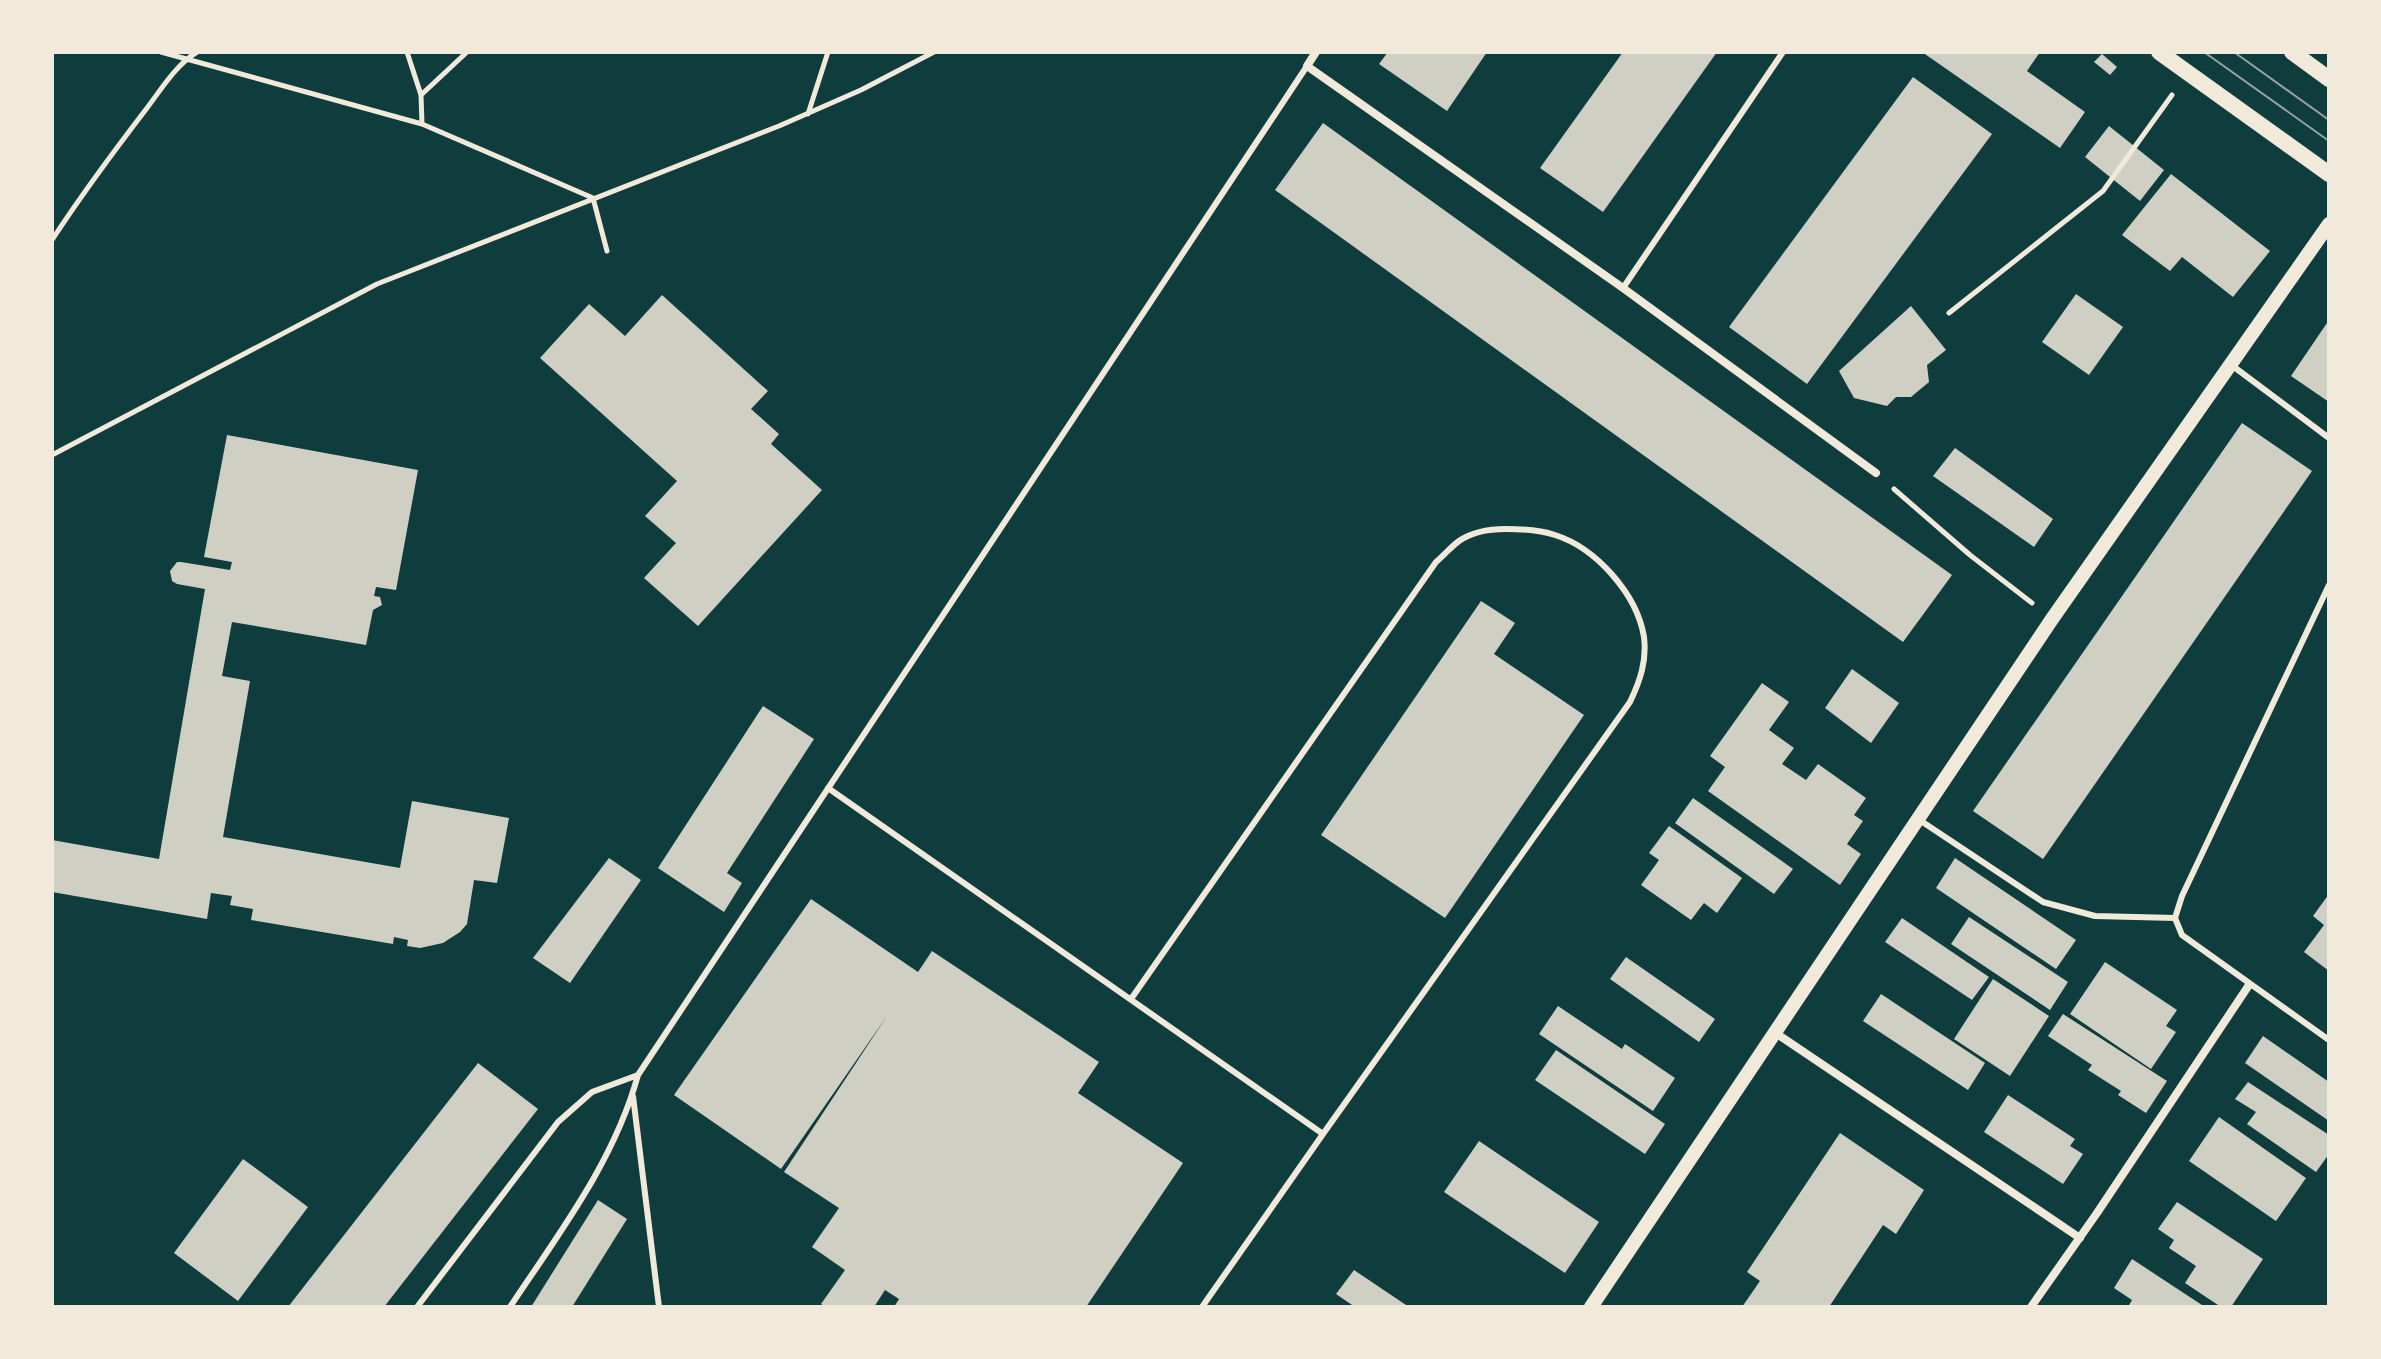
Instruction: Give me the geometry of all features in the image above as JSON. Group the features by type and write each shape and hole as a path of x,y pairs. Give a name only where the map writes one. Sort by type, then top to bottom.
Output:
{"main road":[{"path":"2159,52 2329,174"},
{"path":"2292,52 2329,79"}],"street":[{"path":"1316,52 1307,66 1623,288 1876,473"},
{"path":"1591,1307 2052,619 2329,224"},
{"path":"2031,1307 2249,985"},
{"path":"1774,1032 2080,1238"}],"lane":[{"path":"1623,288 1783,52"},
{"path":"510,1307 597,1175 612,1146 638,1075 1307,66"},
{"path":"2230,364 2329,438"},
{"path":"1131,999 1436,562 1461,540 1491,529 1525,529 1557,535 1590,555 1618,579 1636,609 1644,638 1643,673 1630,702 1202,1307"},
{"path":"2329,585 2182,896 2175,918 2182,935 2329,1040"},
{"path":"828,788 1323,1134"},
{"path":"1918,819 2043,902 2095,916 2175,918"},
{"path":"417,1307 558,1122 592,1092 638,1075"},
{"path":"633,1093 659,1307"}],"path":[{"path":"161,52 422,124 593,198"},
{"path":"52,240 97,172 186,59 197,52"},
{"path":"407,52 421,95 422,124"},
{"path":"421,95 467,52"},
{"path":"808,114 828,52"},
{"path":"52,455 377,284 808,114 934,52"},
{"path":"1949,313 2103,191 2188,73"},
{"path":"593,198 607,251"},
{"path":"1876,473 1970,555 2052,619"}],"building":[{"path":"1388,52 1487,52 1447,111 1379,64"},
{"path":"1623,52 1717,52 1603,212 1540,168"},
{"path":"1922,52 2040,52 2027,71 2085,112 2060,148"},
{"path":"2102,54 2117,67 2110,75 2094,62"},
{"path":"1913,77 1992,134 1807,384 1729,327"},
{"path":"1323,123 1952,575 1903,642 1275,190"},
{"path":"2109,126 2164,170 2140,201 2085,157"},
{"path":"2171,174 2270,251 2233,297 2182,257 2170,271 2122,235"},
{"path":"2076,294 2123,327 2089,375 2042,342"},
{"path":"662,295 768,391 751,409 779,434 771,444 822,490 698,626 644,578 676,543 645,516 677,481 540,358 589,304 625,336"},
{"path":"1911,306 1946,350 1927,365 1929,382 1911,397 1896,397 1887,406 1854,398 1839,371"},
{"path":"2329,320 2329,402 2291,376"},
{"path":"2242,423 2312,471 2043,859 1973,811"},
{"path":"227,435 418,470 396,590 376,587 374,596 380,597 382,605 373,610 366,645 232,622 222,676 250,681 223,837 400,868 412,801 509,818 497,883 474,880 467,924 443,943 420,948 407,946 408,940 394,937 393,944 251,920 253,909 230,905 232,896 211,893 207,919 52,892 52,840 159,859 205,589 177,584 172,581 170,571 177,562 230,570 232,562 204,557"},
{"path":"1955,448 2053,519 2034,547 1933,476"},
{"path":"1481,601 1515,623 1494,654 1584,715 1445,918 1321,835"},
{"path":"1852,669 1899,703 1871,743 1825,708"},
{"path":"1762,683 1789,702 1769,730 1794,748 1782,764 1806,780 1818,764 1866,798 1854,815 1863,821 1847,844 1861,854 1840,885 1708,791 1725,767 1710,756"},
{"path":"763,706 814,739 727,873 742,883 724,912 658,868"},
{"path":"1693,798 1793,869 1774,894 1675,823"},
{"path":"1669,826 1742,878 1717,913 1704,903 1691,920 1641,885 1659,860 1649,853"},
{"path":"609,858 641,880 570,983 533,958"},
{"path":"1955,858 2076,940 2056,969 1936,888"},
{"path":"2329,894 2329,971 2304,952 2324,925 2313,916"},
{"path":"811,899 918,972 932,951 1099,1062 1078,1093 1183,1163 1086,1307 894,1307 899,1299 885,1290 874,1307 826,1307 821,1304 845,1270 812,1247 839,1208 784,1172 887,1016 781,1169 674,1095"},
{"path":"1969,917 2068,982 2050,1010 1951,944"},
{"path":"1902,918 1989,977 1972,1000 1885,942"},
{"path":"1626,957 1715,1019 1699,1042 1610,979"},
{"path":"2105,962 2177,1010 2166,1026 2176,1032 2151,1069 2070,1014"},
{"path":"1993,979 2049,1016 2010,1076 1954,1039"},
{"path":"1881,994 1985,1063 1968,1090 1863,1021"},
{"path":"1558,1006 1622,1049 1625,1044 1675,1078 1653,1111 1539,1034"},
{"path":"2063,1014 2167,1081 2146,1113 2118,1095 2121,1091 2088,1070 2092,1065 2048,1036"},
{"path":"2263,1036 2329,1082 2329,1121 2245,1063"},
{"path":"1556,1050 1665,1124 1645,1154 1535,1080"},
{"path":"478,1063 538,1109 384,1307 288,1307"},
{"path":"2248,1082 2329,1135 2329,1154 2316,1172 2247,1124 2256,1112 2235,1099"},
{"path":"2008,1095 2075,1139 2070,1146 2083,1154 2063,1184 1984,1132"},
{"path":"2219,1117 2306,1178 2276,1221 2189,1161"},
{"path":"1840,1133 1924,1190 1896,1234 1883,1225 1829,1307 1742,1307 1760,1281 1747,1272"},
{"path":"1479,1141 1599,1222 1565,1273 1444,1192"},
{"path":"243,1159 308,1207 238,1301 174,1253"},
{"path":"598,1200 627,1219 572,1307 531,1307"},
{"path":"2177,1202 2263,1259 2231,1307 2221,1307 2185,1283 2196,1266 2169,1248 2174,1240 2158,1229"},
{"path":"2132,1259 2205,1307 2128,1307 2132,1300 2114,1288"},
{"path":"1354,1270 1409,1307 1355,1307 1336,1294"}],"tram line":[{"path":"2204,52 2329,141"},
{"path":"2234,52 2329,120"}]}
